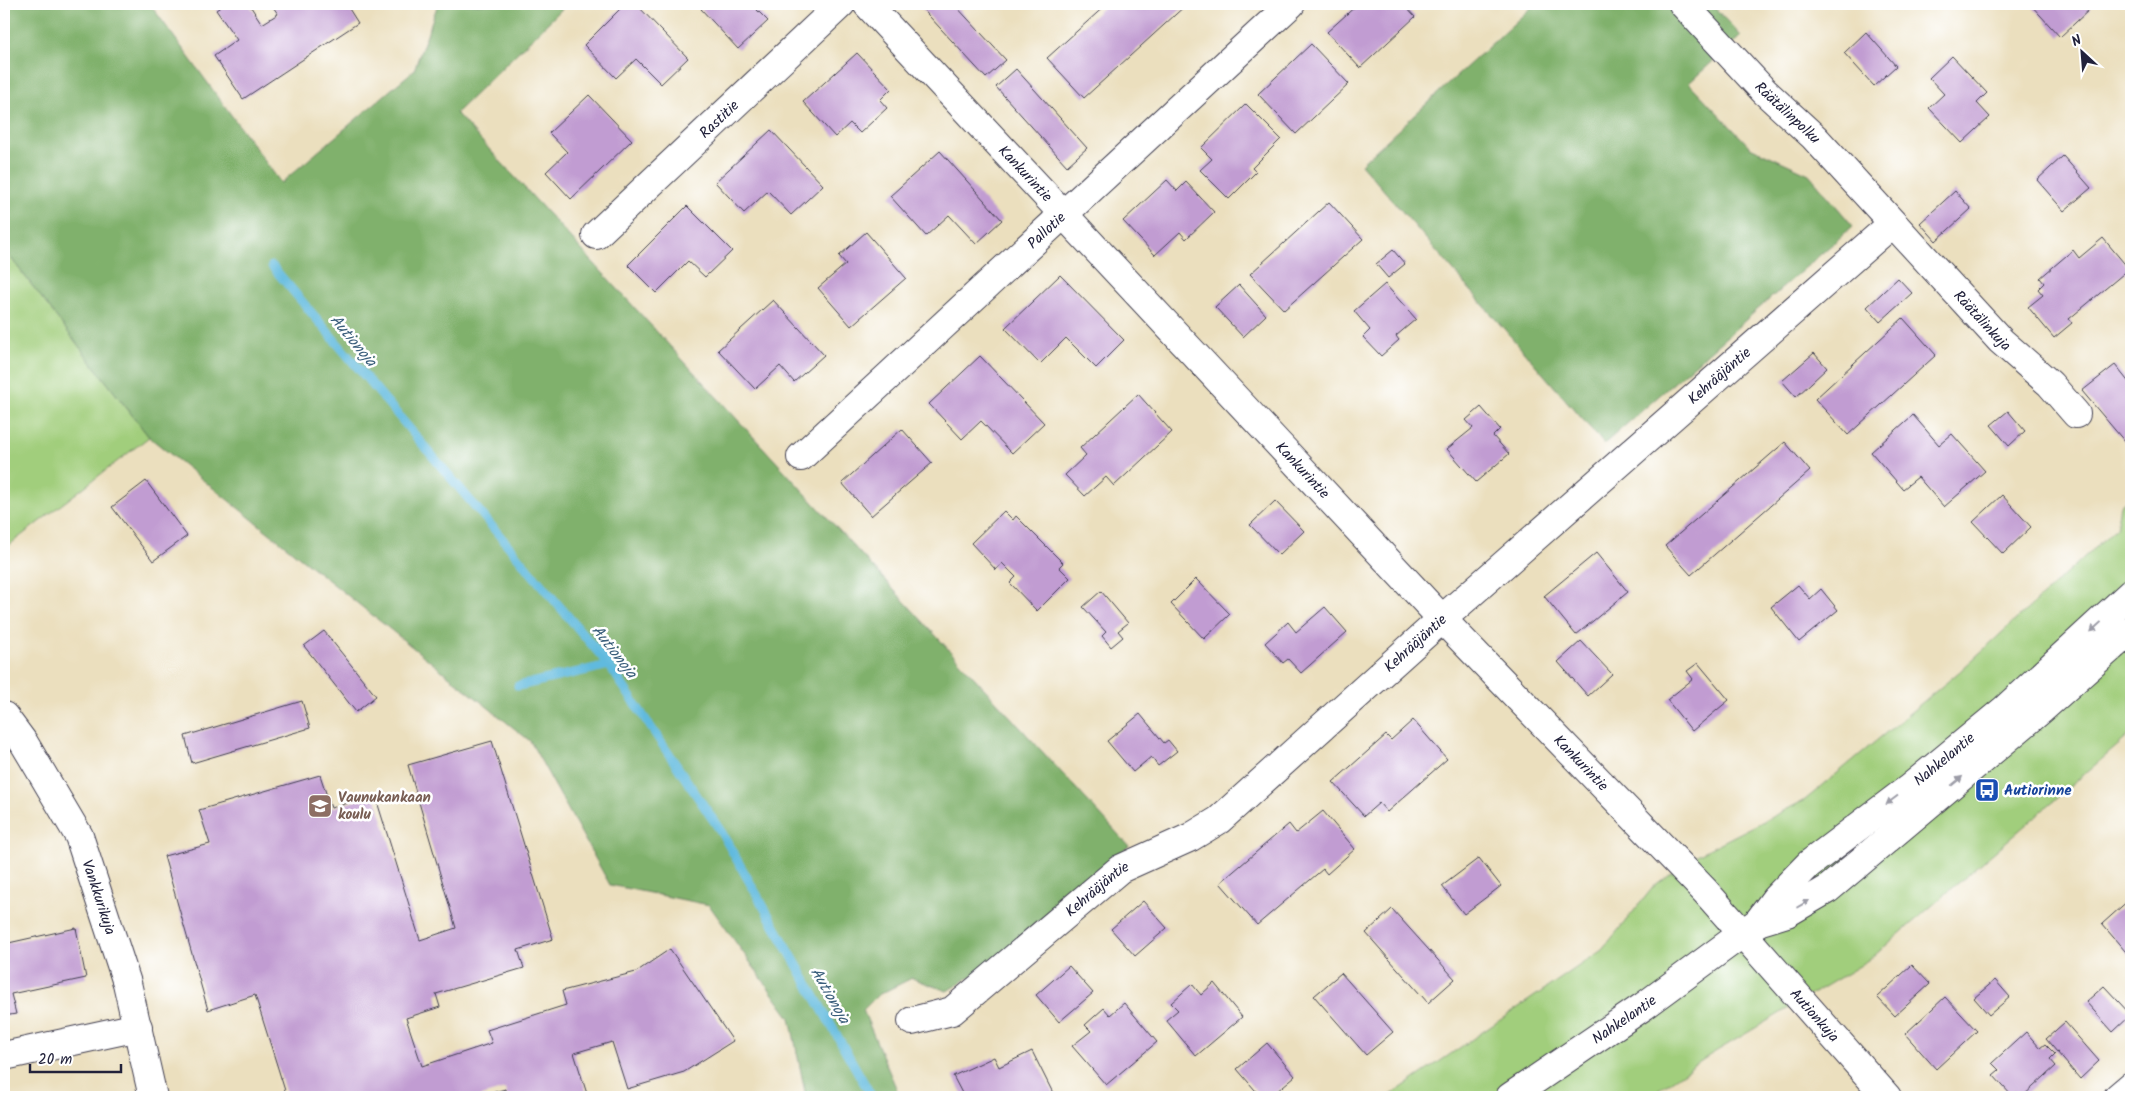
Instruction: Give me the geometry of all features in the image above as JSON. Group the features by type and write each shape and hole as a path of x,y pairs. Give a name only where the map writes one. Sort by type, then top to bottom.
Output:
{"street":[{"name":"Rastitie","path":"596,235 841,4"},
{"name":"Kankurintie","path":"866,4 1442,619 1698,883 1750,927"},
{"name":"Pallotie","path":"801,457 1291,4"},
{"name":"Räätälinpolku","path":"1683,4 1764,92 1814,137 1892,224"},
{"name":"Räätälinkuja","path":"1892,224 2001,341 2050,384 2076,414"},
{"name":"Kehrääjäntie","path":"912,1021 952,1010 1120,869 1191,837 1219,820 1442,619 1892,224"},
{"name":"Nahkelantie","path":"1510,1097 1644,1006 1750,927 1809,864 1908,789 2005,709 2131,593"},
{"name":"Nahkelantie","path":"1750,927 1787,912 1828,889 2041,710 2131,630"},
{"name":"Vankkurikuja","path":"4,716 24,742 79,836 128,983 153,1097"},
{"name":"Autionkuja","path":"1750,927 1846,1053 1887,1097"},
{"path":"4,1056 138,1027"},
{"path":"2118,1097 2131,1086"}],"green space":[{"path":"4,4 150,4 281,183 414,70 438,4 567,4 456,113 1129,846 980,971 947,991 912,978 878,995 863,1010 900,1097 802,1097 805,1092 790,1018 709,905 610,885 530,741 149,437 4,249"},
{"path":"1535,4 1711,4 1741,36 1689,83 1750,147 1809,174 1853,226 1604,444 1361,164"},
{"path":"4,249 149,437 4,549"},
{"path":"2131,495 2131,734 1868,961 1710,1055 1647,1097 1388,1097 1602,950 1655,885 1695,856 1805,800 1959,672 2116,528 2120,505"}],"building":[{"path":"225,4 249,4 262,24 278,14 271,4 346,4 358,23 243,99 214,56 237,40 216,10"},
{"path":"625,4 636,4 688,58 661,84 636,59 616,78 584,45"},
{"path":"707,4 757,4 754,7 768,21 738,49 701,9"},
{"path":"918,4 954,4 1006,60 986,78"},
{"path":"1107,4 1187,4 1084,98 1047,58"},
{"path":"1358,4 1403,4 1415,17 1360,68 1327,32"},
{"path":"2030,4 2085,4 2090,9 2060,37"},
{"path":"1866,32 1896,66 1874,86 1844,53"},
{"path":"1311,44 1349,84 1296,134 1258,94"},
{"path":"857,53 891,89 880,100 887,108 860,133 850,123 835,137 803,102"},
{"path":"1952,56 1987,93 1977,103 1990,117 1962,143 1929,108 1944,94 1929,78"},
{"path":"1016,69 1087,148 1067,166 996,87"},
{"path":"589,95 632,140 571,199 546,172 567,152 549,133"},
{"path":"1246,104 1281,139 1252,168 1256,172 1229,199 1200,170 1212,159 1201,148"},
{"path":"771,130 823,185 791,215 768,191 744,213 715,182"},
{"path":"940,151 1002,220 976,244 949,215 926,236 890,196"},
{"path":"2063,156 2091,188 2064,211 2037,180"},
{"path":"1167,180 1177,191 1186,182 1214,212 1186,239 1180,232 1155,255 1123,221"},
{"path":"1955,191 1971,209 1936,241 1920,223"},
{"path":"1329,202 1363,239 1284,310 1250,274"},
{"path":"687,206 732,251 705,277 688,261 656,293 628,265"},
{"path":"866,232 906,278 851,326 818,288 846,264 839,256"},
{"path":"2103,238 2129,269 2069,319 2072,323 2054,338 2028,307 2043,295 2038,289 2044,283 2040,278 2073,250 2079,258"},
{"path":"1393,250 1405,264 1388,278 1376,264"},
{"path":"1060,275 1124,340 1096,368 1066,338 1040,364 1005,328"},
{"path":"1898,278 1912,293 1880,322 1867,307"},
{"path":"1385,284 1416,319 1396,336 1399,340 1381,356 1363,337 1370,330 1354,311"},
{"path":"1239,285 1266,315 1243,337 1215,307"},
{"path":"773,300 824,355 794,382 780,366 755,389 718,350"},
{"path":"1903,318 1936,355 1848,435 1815,399"},
{"path":"1814,353 1827,368 1796,397 1782,381"},
{"path":"980,356 1044,423 1012,453 981,421 962,439 929,404"},
{"path":"2115,365 2131,385 2131,449 2082,391"},
{"path":"1138,394 1172,432 1114,486 1106,477 1085,496 1065,475 1086,455 1080,448"},
{"path":"1481,407 1500,429 1493,436 1509,454 1476,482 1447,449 1473,428 1466,420"},
{"path":"2008,411 2025,431 2009,446 1991,425"},
{"path":"1913,415 1939,445 1952,434 1985,471 1944,507 1918,477 1903,489 1871,452"},
{"path":"902,429 932,463 871,516 842,483"},
{"path":"1785,442 1810,471 1691,575 1665,546"},
{"path":"146,481 187,536 153,561 112,507"},
{"path":"2002,495 2031,527 2003,554 1973,522"},
{"path":"1275,501 1304,531 1279,555 1250,525"},
{"path":"1004,511 1013,520 1016,516 1063,563 1059,567 1070,578 1037,611 1010,583 1016,577 1002,563 996,570 971,543"},
{"path":"1596,553 1628,592 1576,635 1544,596"},
{"path":"1196,579 1230,614 1204,639 1171,604"},
{"path":"1798,585 1810,599 1821,589 1838,610 1799,642 1771,607"},
{"path":"1101,591 1128,623 1118,631 1123,637 1111,647 1102,636 1106,632 1083,607"},
{"path":"1325,607 1347,632 1301,673 1288,659 1283,663 1265,643 1288,622 1296,632"},
{"path":"324,631 376,696 356,712 304,646"},
{"path":"1581,641 1612,674 1588,696 1558,662"},
{"path":"1698,663 1729,700 1692,731 1667,700 1693,679 1687,671"},
{"path":"302,701 310,728 192,763 185,736"},
{"path":"1140,714 1164,743 1168,740 1177,751 1158,766 1151,757 1133,772 1107,741"},
{"path":"1413,720 1447,759 1387,812 1379,803 1364,816 1333,782 1386,735 1391,740"},
{"path":"492,741 553,939 518,950 524,968 436,994 440,1007 406,1018 422,1066 492,1043 487,1030 566,1005 562,991 636,972 670,949 733,1041 684,1072 627,1089 612,1042 574,1053 588,1097 507,1097 505,1089 478,1097 287,1097 255,995 208,1010 164,856 210,844 199,810 320,775 331,808 375,795 420,940 456,928 408,765"},
{"path":"1323,811 1355,849 1327,874 1323,869 1257,925 1220,883 1289,824 1296,833"},
{"path":"1479,858 1501,886 1464,914 1442,886"},
{"path":"2131,898 2131,958 2102,924"},
{"path":"1143,901 1167,928 1135,956 1111,929"},
{"path":"1392,909 1455,979 1428,1003 1366,933"},
{"path":"76,928 86,978 11,994 16,1014 4,1016 4,944"},
{"path":"1912,965 1930,984 1895,1016 1877,997"},
{"path":"1069,966 1093,993 1059,1022 1036,995"},
{"path":"1341,973 1393,1032 1366,1055 1314,996"},
{"path":"1995,980 2010,997 1989,1015 1974,998"},
{"path":"1214,983 1242,1017 1196,1056 1166,1020 1178,1010 1171,1003 1192,984 1201,995"},
{"path":"2104,986 2131,1015 2113,1032 2086,1002"},
{"path":"1945,997 1977,1031 1936,1069 1905,1034"},
{"path":"1124,1003 1157,1042 1106,1085 1072,1046 1091,1031 1085,1025 1104,1008 1110,1015"},
{"path":"2065,1022 2099,1061 2080,1079 2046,1039"},
{"path":"2026,1032 2040,1048 2045,1044 2055,1054 2050,1059 2056,1066 2022,1097 2016,1092 2012,1096 1993,1075 1999,1070 1992,1063"},
{"path":"1267,1043 1295,1076 1270,1097 1261,1097 1237,1069"},
{"path":"1032,1051 1055,1097 964,1097 953,1076 994,1057 999,1067"}],"waterway":[{"name":"Autionoja","path":"272,266 609,665 720,830 872,1097"},
{"path":"518,686 609,665"}],"place":[{"name":"Autiorinne","path":"1987,790"},
{"name":"Vaunukankaan koulu","path":"320,806"}]}
